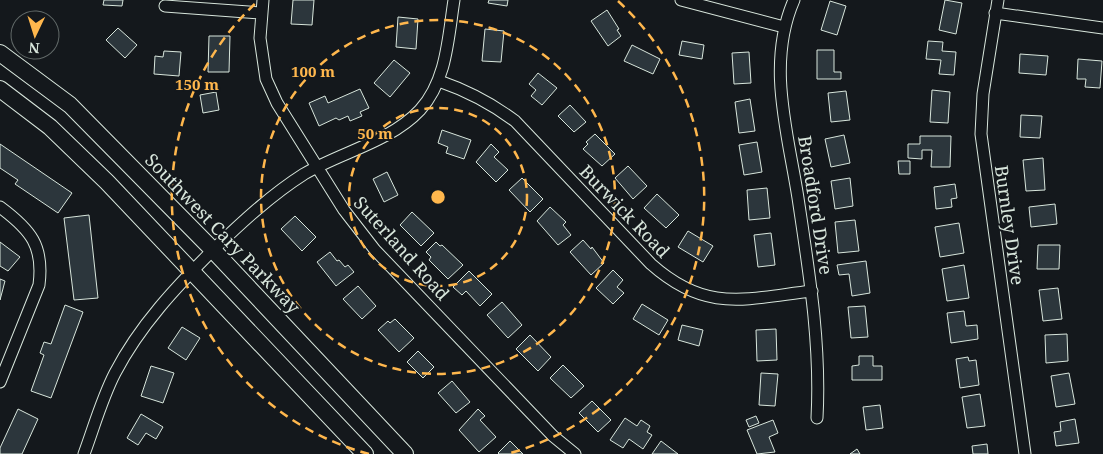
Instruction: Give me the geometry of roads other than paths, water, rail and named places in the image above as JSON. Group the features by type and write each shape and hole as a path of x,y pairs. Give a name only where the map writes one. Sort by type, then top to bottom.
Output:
{"main road":[{"name":"Southwest Cary Parkway","path":"0,53 70,105 213,250 405,454"},
{"path":"0,89 50,127 107,182 365,454"}],"street":[{"name":"Suterland Road","path":"263,0 260,48 266,79 277,103 344,210 375,250 553,436 576,454"},
{"path":"84,454 110,385 122,360 150,318 192,271 263,203 317,167 400,127 420,110 439,81 454,0"},
{"path":"681,0 784,27"},
{"name":"Broadford Drive","path":"794,0 784,27 780,82 812,291 819,375 817,418"},
{"name":"Burnley Drive","path":"998,0 983,94 981,134 1025,454"},
{"path":"165,6 261,13"},
{"path":"995,13 1103,28"},
{"name":"Burwick Road","path":"439,81 493,104 515,121 651,264 670,281 686,290 721,299 812,291"},
{"path":"0,207 31,234 38,252 40,274 36,292 0,382"}]}
